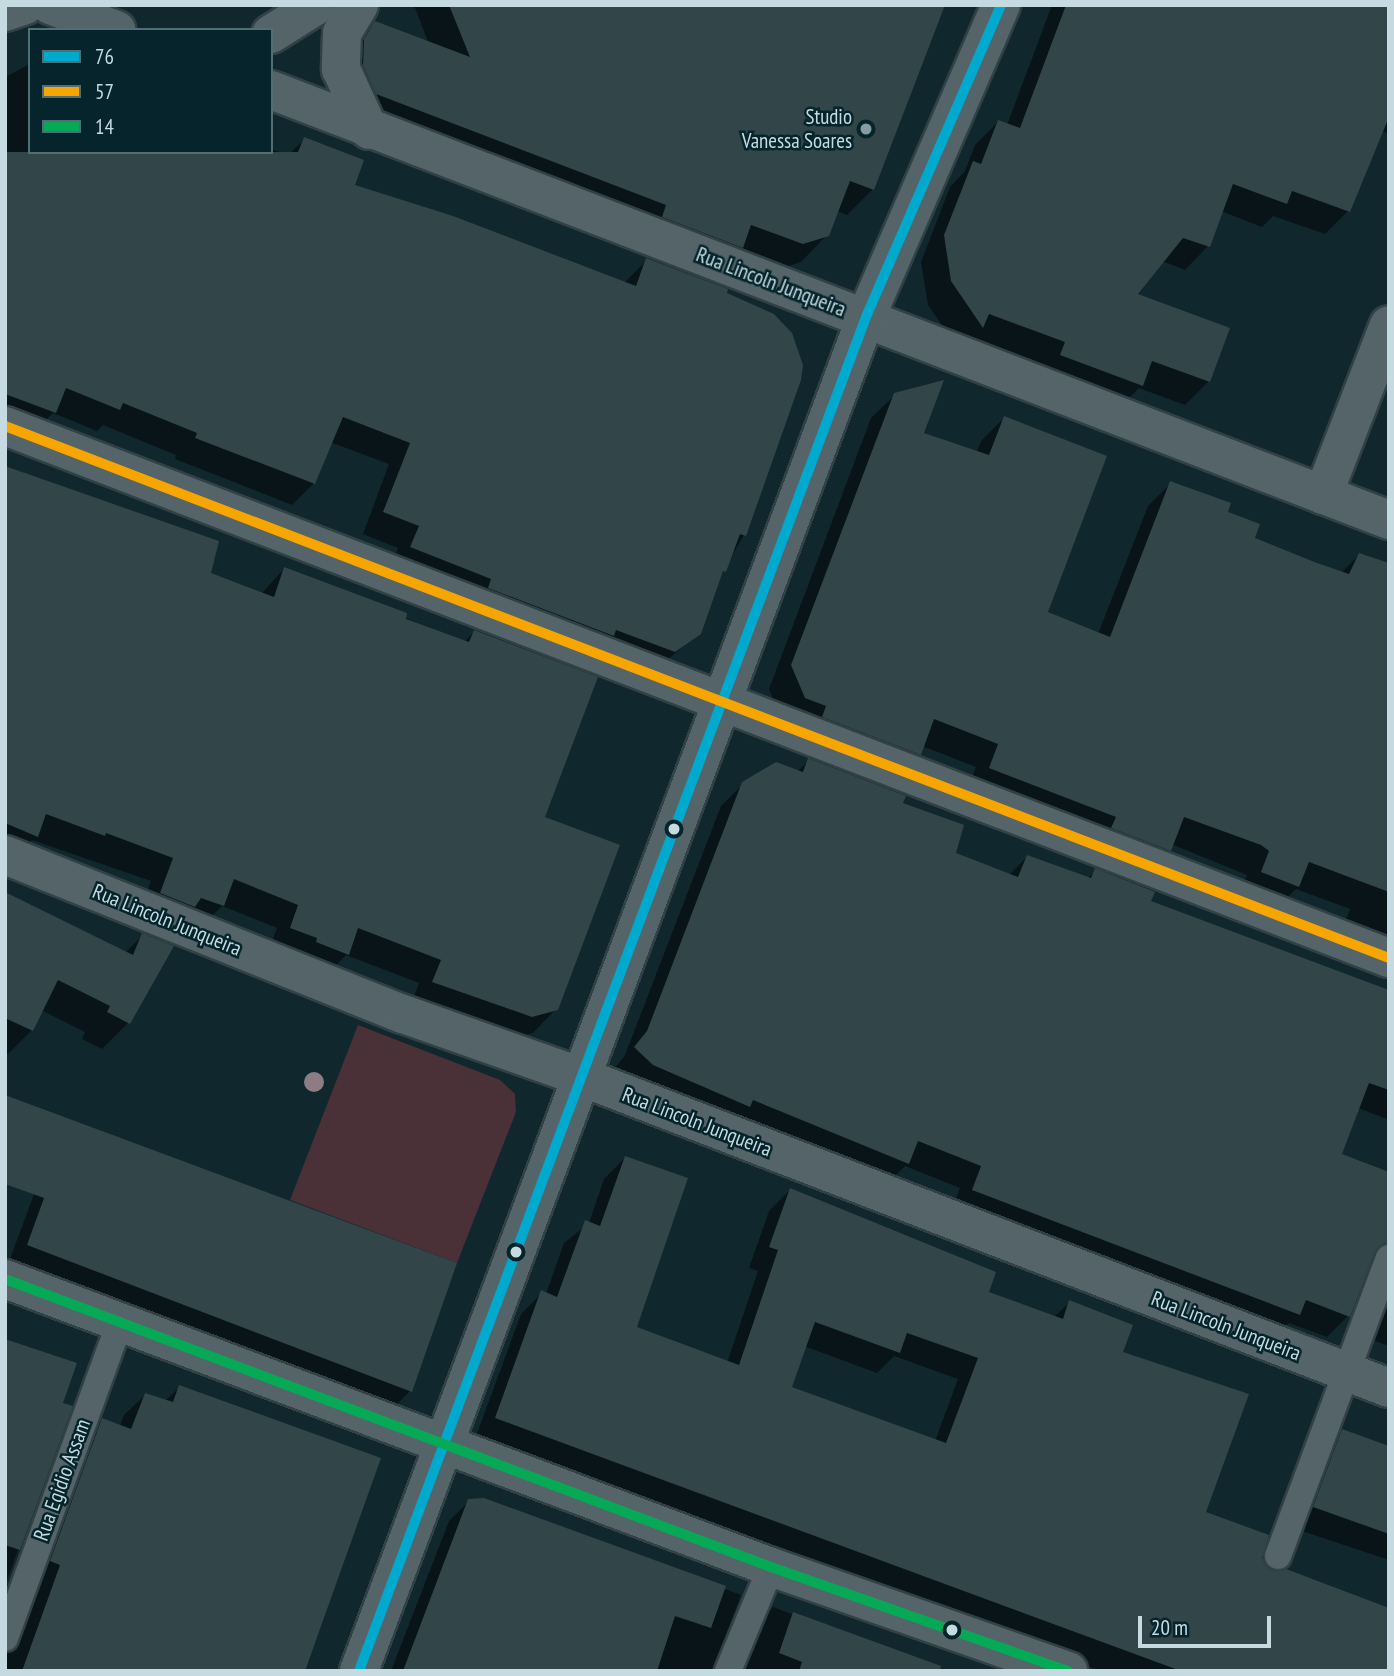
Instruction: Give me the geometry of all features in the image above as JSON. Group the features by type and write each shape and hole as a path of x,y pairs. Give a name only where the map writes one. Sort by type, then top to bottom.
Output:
{"street":[{"path":"5,12 25,5"},
{"path":"50,5 111,28"},
{"path":"273,33 317,5"},
{"path":"359,5 342,33 341,69 369,131"},
{"path":"359,1671 579,1076 866,317 1002,5"},
{"name":"Rua Lincoln Junqueira","path":"273,91 369,131 866,317 1389,520"},
{"path":"1323,495 1389,325"},
{"path":"5,426 1389,958"},
{"name":"Rua Lincoln Junqueira","path":"5,855 403,1014 579,1076 1389,1388"},
{"path":"5,1279 771,1567 1061,1669"}],"lane":[{"path":"1278,1556 1389,1258"},
{"name":"Rua Egidio Assam","path":"5,1638 120,1322"},
{"path":"728,1671 771,1567"}],"shaded area":[{"path":"358,1025 500,1080 515,1094 516,1112 457,1263 290,1200"}],"building":[{"path":"449,5 945,5 874,190 850,181 829,236 803,244 751,225 743,248 662,217 666,205 376,94 363,65 364,39 375,21 470,57"},
{"path":"1066,5 1389,5 1389,117 1350,212 1292,191 1287,204 1233,184 1210,247 1183,238 1138,294 1230,328 1210,382 1152,361 1143,386 1060,355 1065,342 989,314 983,328 951,281 944,235 973,161 981,164 998,120 1020,128"},
{"path":"304,137 364,160 355,185 453,216 636,286 646,258 728,289 727,293 774,314 792,333 803,365 801,380 746,536 740,534 726,572 723,571 701,634 675,652 616,630 614,636 488,588 491,579 410,547 419,526 383,512 410,443 343,417 315,484 195,438 197,433 123,403 120,410 66,388 56,413 5,394 5,152 298,152"},
{"path":"944,380 924,433 989,455 1004,416 1107,456 1048,612 1110,637 1170,481 1231,503 1228,512 1260,524 1255,538 1317,563 1349,574 1359,553 1389,563 1389,892 1309,862 1299,887 1261,872 1269,851 1261,845 1184,817 1171,851 1111,828 1116,817 989,768 998,744 934,719 921,755 822,717 826,706 805,698 791,665 894,393"},
{"path":"5,466 219,541 211,573 274,597 284,567 407,613 406,619 469,642 474,630 598,677 545,817 620,845 558,1010 532,1017 432,982 441,960 358,928 349,955 316,942 317,938 290,928 298,905 234,879 224,906 201,898 195,907 160,893 173,858 106,833 105,836 46,814 38,837 5,823"},
{"path":"808,758 906,796 903,803 964,825 956,853 1018,877 1027,855 1091,878 1095,868 1155,892 1151,901 1389,990 1389,1090 1369,1083 1342,1154 1389,1172 1389,1243 1375,1252 1350,1317 1306,1300 1300,1315 972,1190 981,1166 918,1141 909,1164 753,1100 750,1107 653,1065 634,1047 647,1031 742,782 776,762 803,772"},
{"path":"5,892 133,955 142,933 174,946 130,1024 107,1012 110,1006 58,980 33,1031 5,1018"},
{"path":"5,1095 457,1263 412,1392 27,1245 44,1198 5,1184"},
{"path":"625,1156 688,1178 637,1327 739,1365 778,1250 769,1247 790,1188 996,1272 989,1292 1063,1319 1069,1300 1133,1325 1123,1352 1249,1394 1206,1512 1269,1535 1262,1558 1272,1570 1286,1569 1389,1608 1389,1671 1181,1671 495,1418 541,1290 557,1297 585,1220 600,1226","holes":["815,1322 900,1353 907,1333 978,1358 946,1443 792,1387"]},
{"path":"5,1339 77,1363 63,1403 73,1406 20,1550 5,1545"},
{"path":"179,1385 381,1458 305,1671 22,1671 60,1565 50,1561 102,1418 131,1429 145,1393 173,1402"},
{"path":"1342,1429 1389,1446 1389,1534 1313,1507"},
{"path":"484,1498 726,1586 711,1628 675,1616 657,1671 403,1671 468,1499"},
{"path":"793,1612 941,1666 940,1671 799,1671 802,1662 779,1653"}],"transit line":[{"name":"76","path":"359,1671 866,317 1001,5"},
{"name":"57","path":"5,426 1389,958"},
{"name":"14","path":"5,1279 771,1567 1068,1671"}],"place":[{"name":"Studio Vanessa Soares","path":"866,129"}]}
